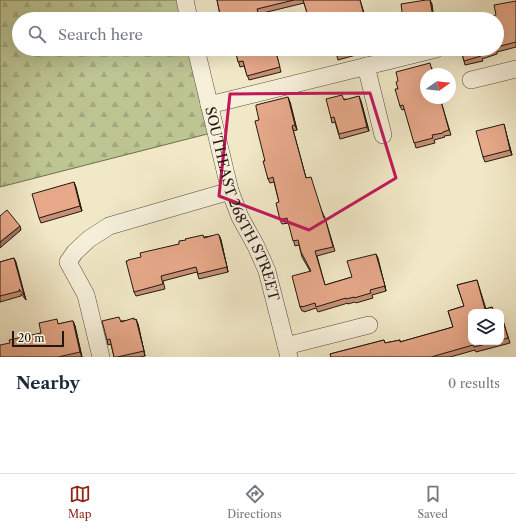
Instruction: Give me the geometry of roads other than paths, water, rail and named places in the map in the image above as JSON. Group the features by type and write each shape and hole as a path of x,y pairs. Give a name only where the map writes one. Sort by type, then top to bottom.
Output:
{"street":[{"path":"185,0 188,12"},
{"name":"SOUTHEAST 268TH STREET","path":"198,56 230,192 240,217 256,246 267,271 288,352"},
{"path":"209,105 407,56"},
{"path":"366,66 383,135"},
{"path":"471,80 516,69"},
{"path":"101,357 86,295 68,262 75,252 89,238 109,226 230,192"},
{"path":"288,352 369,325"}]}
